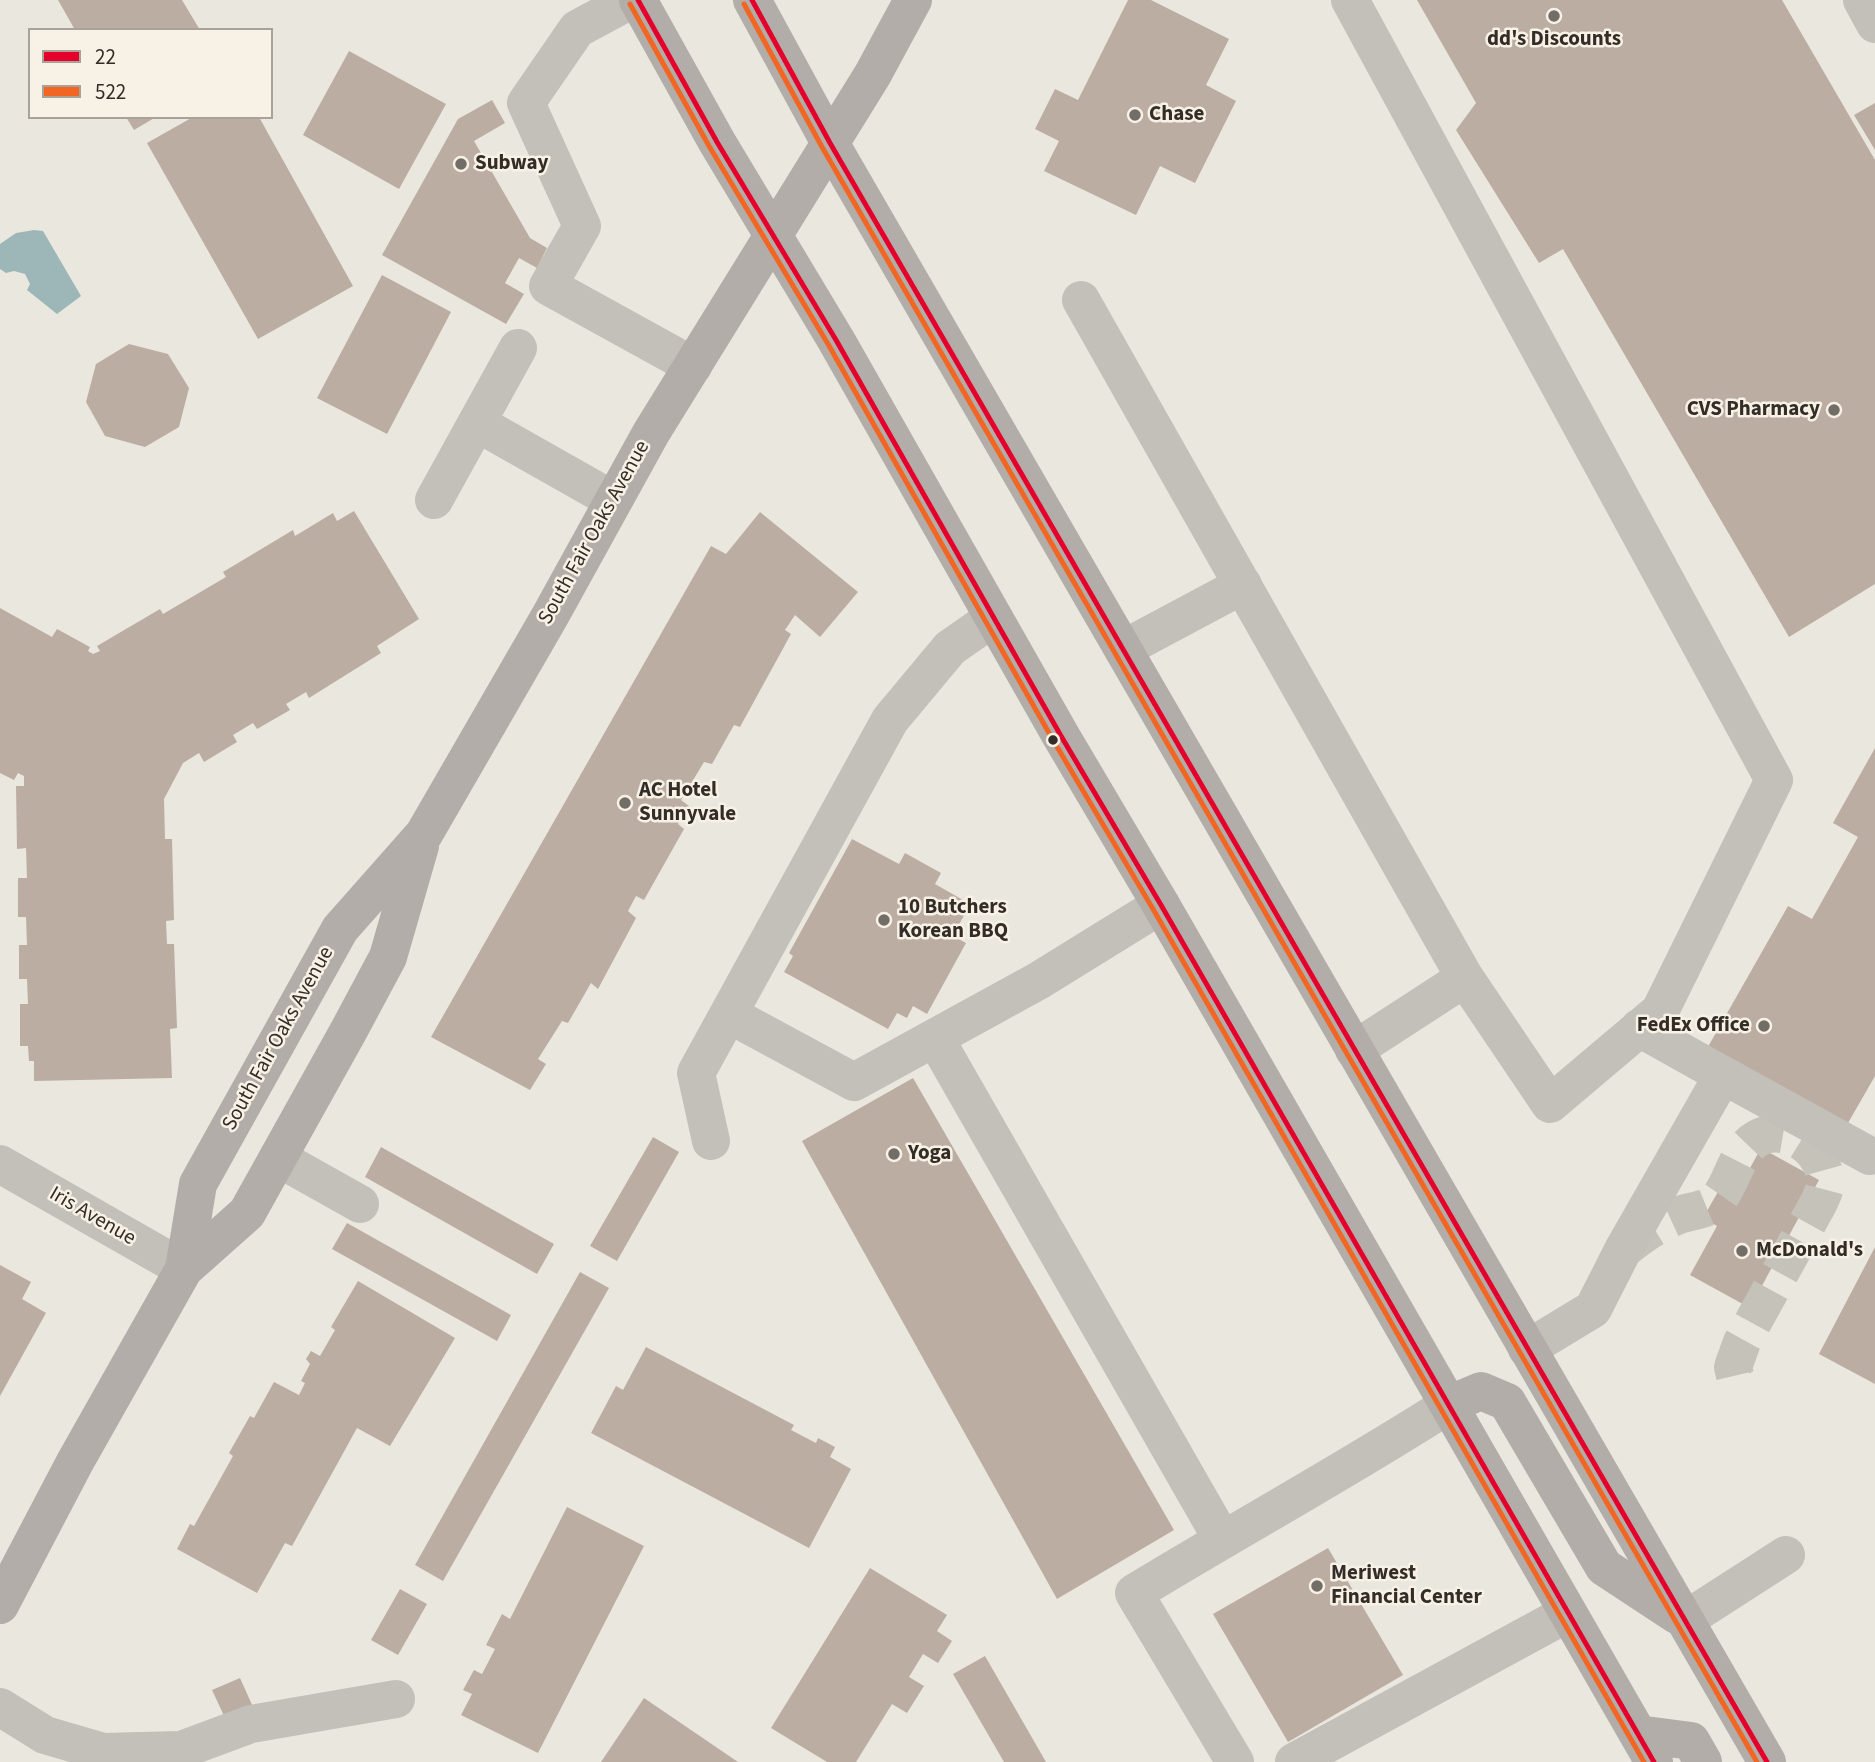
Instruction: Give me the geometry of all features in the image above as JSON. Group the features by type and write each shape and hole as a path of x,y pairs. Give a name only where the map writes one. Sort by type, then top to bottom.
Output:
{"main road":[{"path":"638,0 717,142 836,340 993,618 1450,1404 1646,1748 1690,1741 1703,1762"},
{"path":"752,0 830,143 1767,1762"},
{"name":"South Fair Oaks Avenue","path":"184,1269 198,1184 340,929 424,834 550,616 651,433 873,74 912,0"},
{"name":"South Fair Oaks Avenue","path":"0,1605 75,1462 184,1269 247,1213 278,1158 388,957 424,834"},
{"path":"1450,1404 1481,1391 1507,1402 1605,1567 1685,1620"}],"street":[{"path":"631,0 577,29 526,103 582,226 548,286 693,366"},
{"path":"1081,300 1465,978 1550,1104 1660,1011 1774,780 1350,0"},
{"path":"1861,0 1875,24"},
{"path":"434,500 518,348"},
{"path":"477,423 614,500"},
{"path":"1123,649 1243,585"},
{"path":"711,1141 696,1073 890,720 950,648 993,618"},
{"path":"730,1014 854,1082 1038,981 1161,905"},
{"path":"1354,1050 1465,978"},
{"path":"1639,1028 1870,1156"},
{"path":"935,1038 1222,1539"},
{"path":"1527,1349 1592,1309 1723,1075"},
{"path":"278,1158 360,1204"},
{"name":"Iris Avenue","path":"0,1164 184,1269"},
{"path":"1235,1762 1134,1593 1450,1404"},
{"path":"1685,1620 1786,1555"},
{"path":"1294,1762 1568,1613"},
{"path":"0,1707 45,1735 103,1752 181,1750 251,1724 396,1699"}],"water":[{"path":"43,231 81,296 57,314 27,290 30,284 25,274 14,271 6,273 0,269 0,244 16,233"}],"building":[{"path":"58,0 182,0 199,28 74,28"},
{"name":"Chase","path":"1128,0 1151,0 1229,39 1206,85 1236,101 1195,183 1160,166 1136,215 1044,171 1059,141 1035,129 1055,89 1078,100"},
{"path":"1417,0 1782,0 1875,160 1875,584 1789,637 1563,249 1539,263 1456,130 1476,103"},
{"path":"349,51 446,104 399,189 303,135"},
{"path":"492,100 505,123 474,141 530,238 547,248 537,268 519,258 505,283 524,294 506,324 382,255 458,119"},
{"path":"1875,103 1875,150 1854,115"},
{"path":"127,119 153,119 134,130"},
{"path":"189,119 260,119 353,286 258,339 147,143"},
{"path":"382,275 451,312 387,434 317,398"},
{"path":"129,344 168,354 189,388 179,427 145,447 105,436 86,402 96,364"},
{"path":"354,511 419,619 377,646 381,653 309,698 306,692 286,704 290,710 257,729 253,723 233,735 237,742 204,762 199,753 183,763 164,799 165,839 172,839 174,920 166,921 167,944 174,944 177,1028 170,1029 172,1078 34,1081 34,1061 29,1061 28,1046 20,1046 20,1004 28,1004 27,979 19,979 19,945 27,945 26,917 18,917 18,878 27,878 26,848 17,849 16,786 24,786 24,776 18,773 14,780 0,773 0,608 52,637 57,629 90,647 88,651 93,654 100,651 97,646 160,609 163,614 226,577 223,572 293,530 295,536 333,513 337,521"},
{"name":"AC Hotel Sunnyvale","path":"760,512 858,592 820,637 795,615 785,630 791,634 740,727 734,725 712,764 704,762 681,800 689,806 678,824 684,829 644,900 636,896 628,911 636,918 598,989 591,983 568,1023 562,1021 538,1059 546,1064 530,1090 431,1037 711,546 726,554"},
{"path":"1875,748 1875,1076 1844,1130 1705,1052 1788,906 1812,919 1858,837 1833,823"},
{"name":"10 Butchers Korean BBQ","path":"852,839 899,864 905,853 941,873 935,884 970,904 953,936 966,943 927,1014 913,1006 907,1018 897,1013 888,1029 784,972 793,956 789,953"},
{"path":"913,1078 1174,1530 1057,1599 802,1141"},
{"path":"653,1137 679,1152 617,1261 590,1246"},
{"path":"381,1147 554,1244 537,1274 365,1177"},
{"name":"McDonald's","path":"1761,1148 1819,1180 1750,1308 1690,1275 1717,1226 1703,1218 1723,1183 1738,1190"},
{"path":"347,1223 511,1315 497,1341 332,1249"},
{"path":"1875,1247 1875,1384 1819,1354"},
{"path":"0,1265 31,1282 22,1299 46,1313 0,1396"},
{"path":"580,1272 609,1288 443,1581 415,1565"},
{"path":"358,1281 455,1338 390,1446 357,1428 292,1546 285,1543 257,1593 177,1549 190,1524 194,1526 233,1456 229,1453 250,1416 254,1418 274,1382 299,1395 305,1383 301,1381 310,1364 306,1359 311,1351 320,1356 335,1330 331,1327"},
{"path":"646,1347 794,1425 791,1430 816,1443 818,1438 835,1447 830,1457 851,1469 809,1548 591,1433 616,1386 623,1390"},
{"path":"567,1507 644,1546 538,1753 461,1715 472,1694 463,1690 474,1670 482,1674 495,1649 486,1645 502,1614 510,1619"},
{"path":"1328,1548 1403,1675 1288,1742 1213,1614"},
{"path":"870,1568 947,1615 937,1631 952,1641 938,1663 923,1654 909,1677 924,1686 907,1713 892,1704 856,1762 827,1762 771,1728"},
{"path":"400,1589 427,1604 398,1655 371,1640"},
{"path":"985,1656 1046,1762 1004,1762 953,1674"},
{"path":"240,1678 253,1707 226,1720 212,1690"},
{"path":"644,1698 738,1762 601,1762"}],"tunnel":[{"path":"1623,1250 1666,1221 1713,1204 1719,1199 1744,1151 1761,1137 1786,1135 1799,1140 1818,1158 1823,1171 1824,1191 1742,1342 1733,1367 1739,1392"}],"transit line":[{"name":"22","path":"638,0 717,142 836,340 1061,736 1654,1762"},
{"name":"22","path":"752,0 830,143 1767,1762"},
{"name":"522","path":"630,4 709,146 828,344 1053,740 1644,1762"},
{"name":"522","path":"744,4 822,147 1757,1762"}],"place":[{"name":"dd's Discounts","path":"1554,16"},
{"name":"Chase","path":"1135,115"},
{"name":"Subway","path":"461,164"},
{"name":"CVS Pharmacy","path":"1834,410"},
{"name":"AC Hotel Sunnyvale","path":"625,803"},
{"name":"10 Butchers Korean BBQ","path":"884,920"},
{"name":"FedEx Office","path":"1764,1026"},
{"name":"Yoga","path":"894,1154"},
{"name":"McDonald's","path":"1742,1251"},
{"name":"Meriwest Financial Center","path":"1317,1586"}]}
